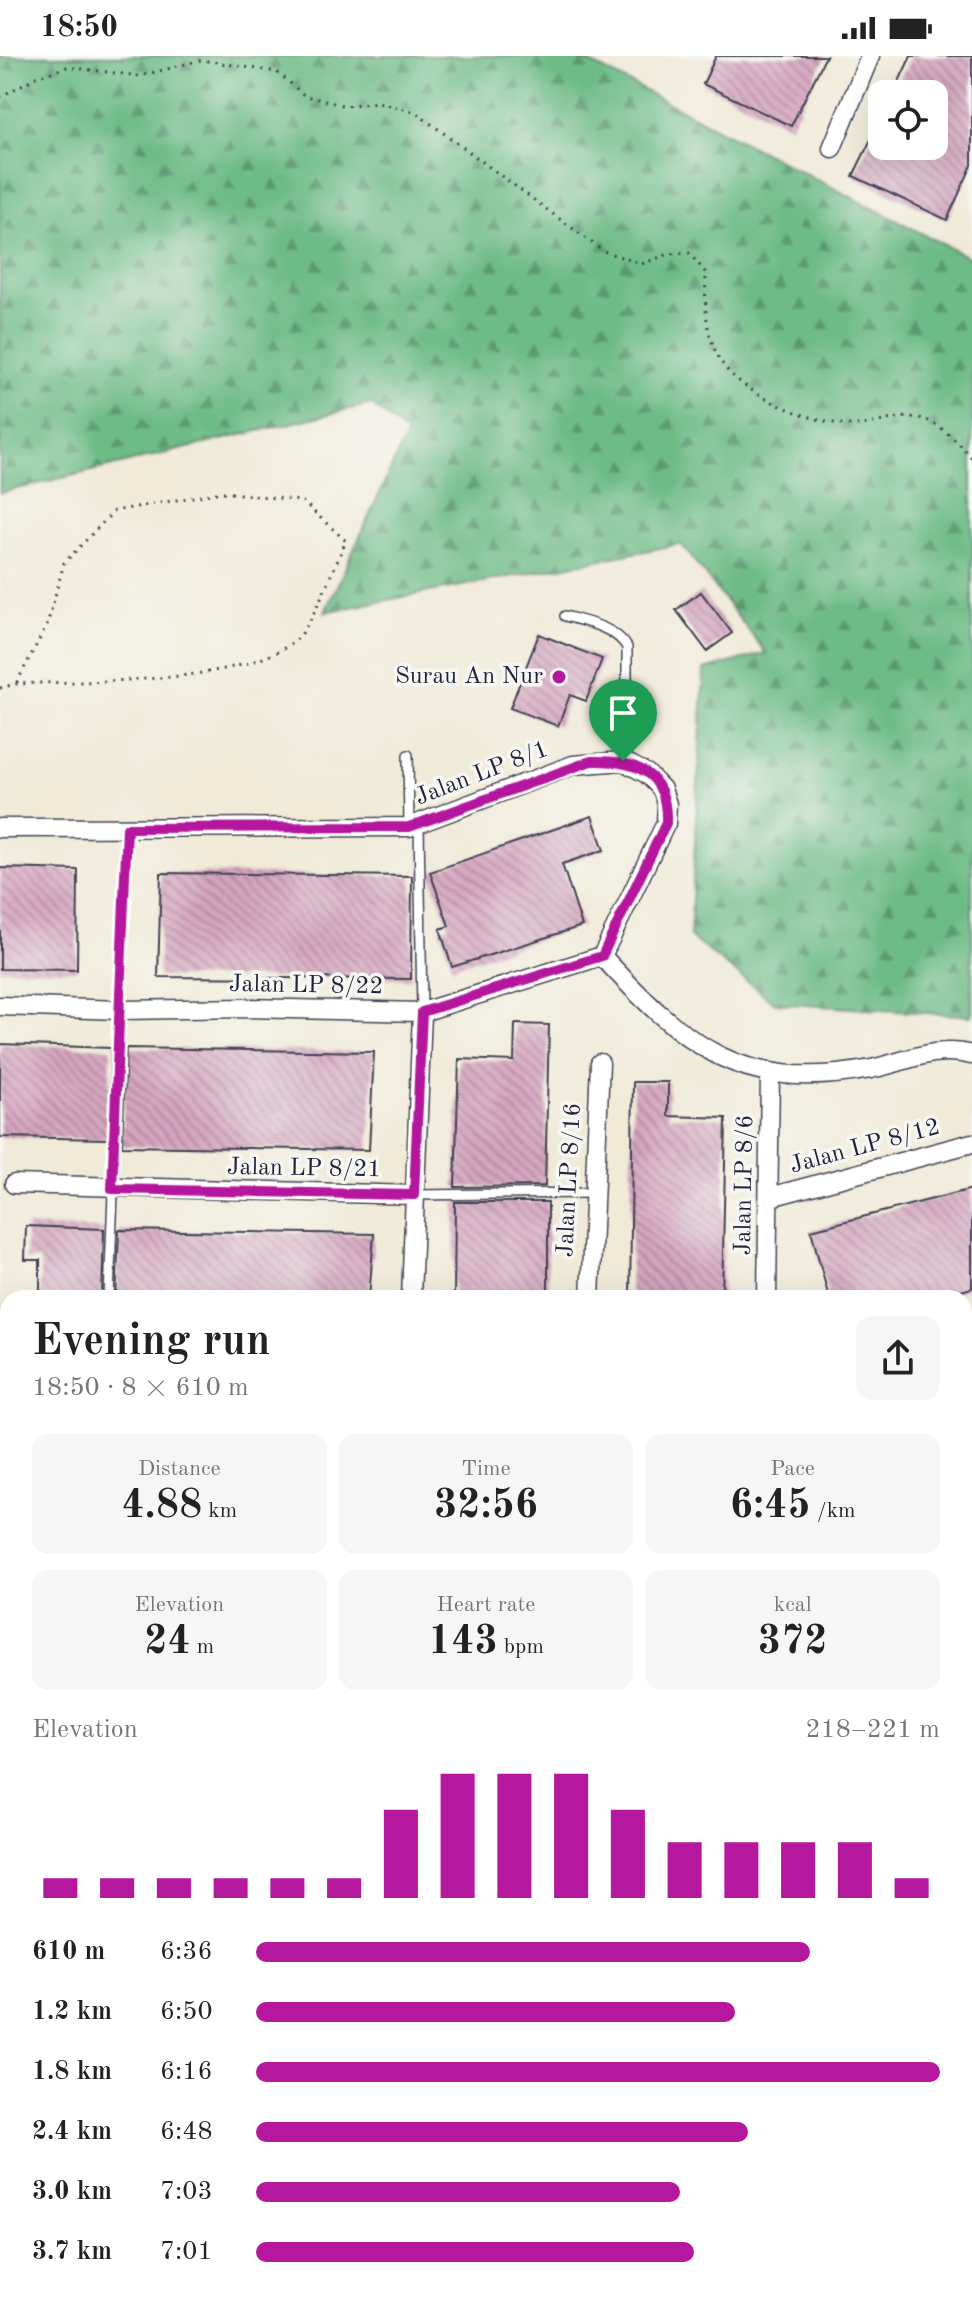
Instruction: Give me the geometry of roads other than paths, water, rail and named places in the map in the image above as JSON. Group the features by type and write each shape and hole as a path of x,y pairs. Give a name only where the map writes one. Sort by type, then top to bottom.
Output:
{"street":[{"path":"832,148 870,56"},
{"path":"623,761 647,774 662,789 667,804 666,823 602,956 683,1036 736,1065 770,1073 837,1075 929,1052 972,1055"},
{"name":"Jalan LP 8/1","path":"0,828 414,826 573,765 623,761"},
{"name":"Jalan LP 8/22","path":"0,1006 422,1012 602,956"},
{"path":"411,1290 422,1012"},
{"name":"Jalan LP 8/16","path":"590,1290 600,1063"},
{"name":"Jalan LP 8/6","path":"767,1290 770,1073"},
{"name":"Jalan LP 8/12","path":"770,1197 972,1143"},
{"name":"Jalan LP 8/21","path":"14,1184 414,1195"}],"lane":[{"path":"565,616 608,630 621,637 627,647 627,728 623,761"},
{"path":"408,755 422,1012"},
{"path":"109,1290 127,828"},
{"name":"Jalan LP 8/21","path":"414,1195 593,1193"},
{"path":"420,2298 434,2298"}],"place":[{"name":"Surau An Nur","path":"559,677"}]}
